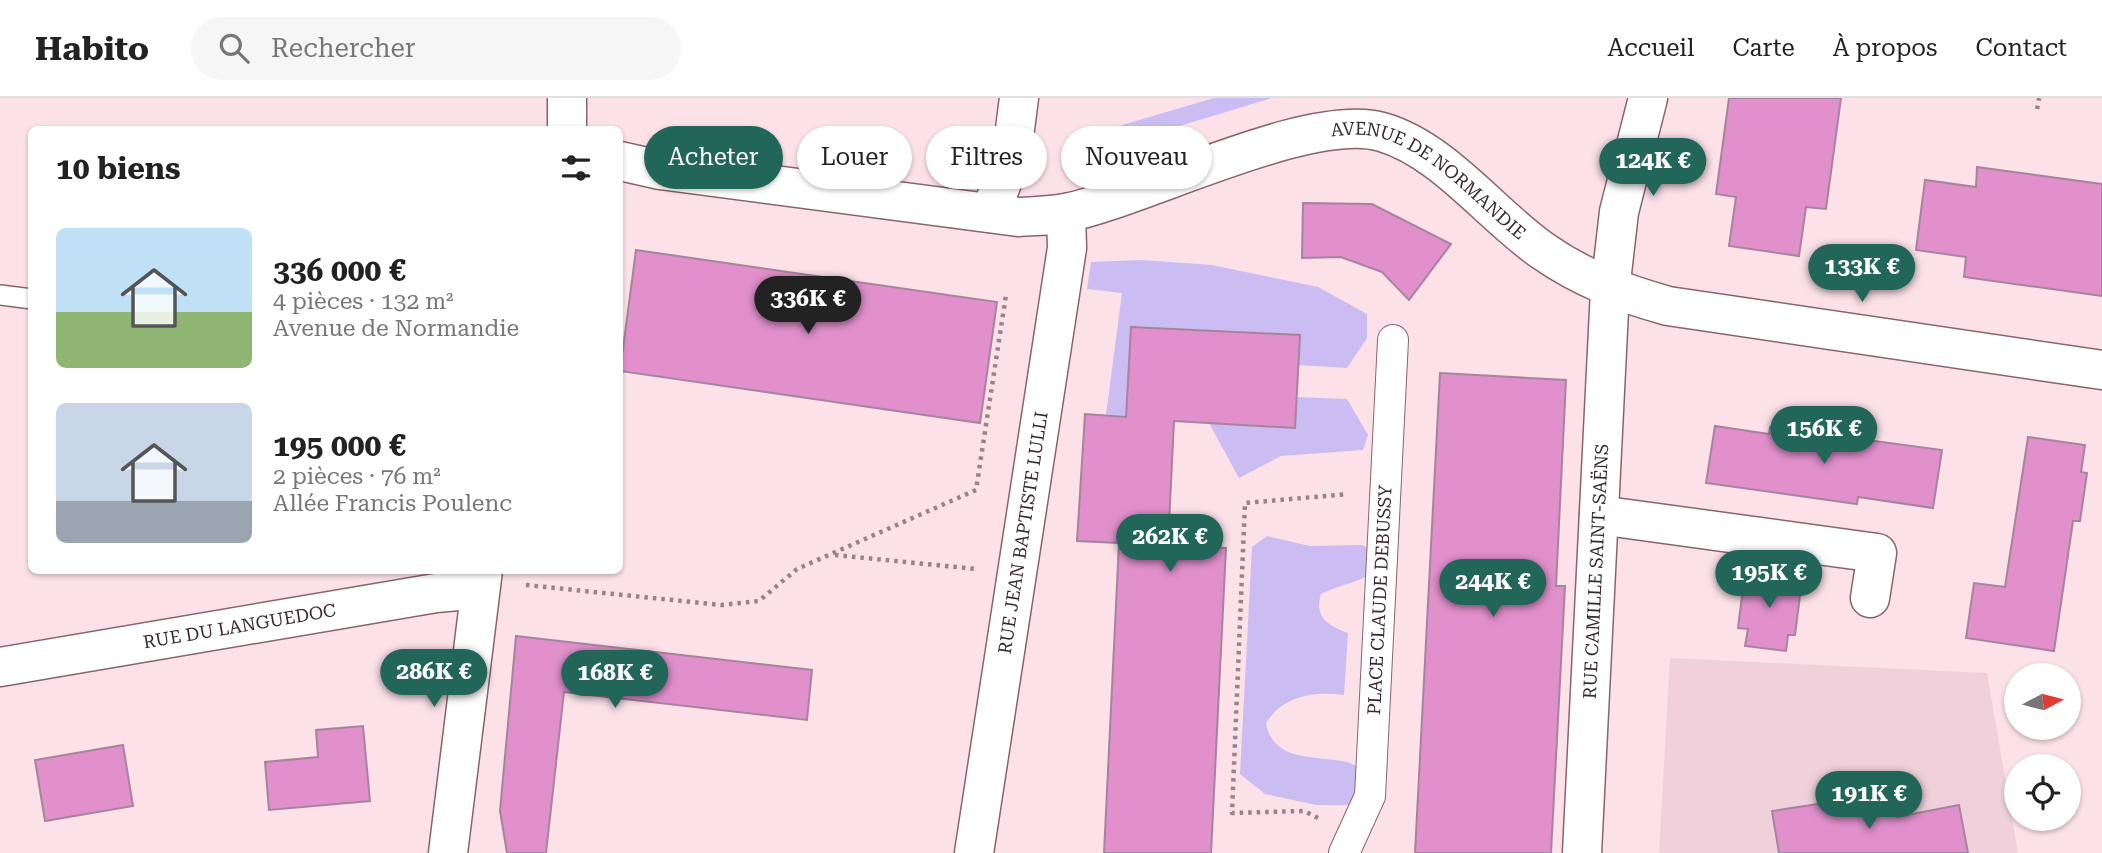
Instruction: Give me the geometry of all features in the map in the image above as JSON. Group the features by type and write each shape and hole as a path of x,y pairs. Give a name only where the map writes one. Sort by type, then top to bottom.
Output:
{"street":[{"path":"567,98 567,126"},
{"path":"990,213 1011,160 1019,98"},
{"name":"RUE CAMILLE SAINT-SAËNS","path":"1582,853 1611,290 1619,212 1648,98"},
{"name":"AVENUE DE NORMANDIE","path":"623,162 660,170 1018,217 1066,213 1285,141 1336,129 1380,131 1417,146 1543,251 1611,290 1668,306 2102,370"},
{"name":"RUE JEAN BAPTISTE LULLI","path":"974,853 1068,247 1066,213"},
{"name":"PLACE CLAUDE DEBUSSY","path":"1348,845 1370,796 1388,491 1393,340"},
{"path":"1599,515 1877,553 1870,598"},
{"path":"447,853 492,581"},
{"name":"RUE DU LANGUEDOC","path":"0,667 436,593 492,581"}],"lane":[{"path":"0,295 28,298"}],"path":[{"path":"2037,109 2039,98"},
{"path":"492,581 721,605 759,601 797,569 834,555 976,490 1006,295"},
{"path":"1348,845 1304,811 1232,813 1245,503 1388,491"},
{"path":"834,555 1016,573"}],"shaded area":[{"path":"1214,98 1272,98 1180,126 1119,126"},
{"path":"1141,260 1212,265 1318,287 1367,314 1367,338 1347,368 1298,365 1300,335 1131,327 1126,416 1106,415 1122,293 1087,289 1091,262"},
{"path":"1297,397 1347,399 1368,435 1363,450 1281,456 1239,478 1209,423 1295,427"},
{"path":"1267,536 1310,546 1362,545 1377,553 1378,568 1358,580 1321,594 1319,602 1324,619 1348,633 1344,695 1300,697 1281,707 1266,723 1270,736 1277,745 1287,751 1347,762 1367,772 1360,805 1316,805 1265,794 1240,774 1252,547"},
{"path":"1670,658 1987,673 2004,772 2004,831 2014,831 2018,853 1659,853"}],"building":[{"path":"1729,98 1841,98 1826,209 1806,207 1799,256 1729,246 1736,197 1716,194"},
{"path":"1977,167 2102,184 2102,296 1964,277 1966,257 1916,250 1925,180 1976,187"},
{"path":"1303,203 1372,204 1451,244 1409,300 1382,272 1341,257 1302,258"},
{"path":"636,250 997,302 980,423 623,371 623,348"},
{"path":"1131,327 1300,335 1295,428 1174,421 1168,545 1226,548 1211,853 1104,853 1119,543 1077,541 1085,414 1126,417"},
{"path":"1440,373 1566,380 1556,586 1565,586 1551,853 1415,853"},
{"path":"1715,426 1769,434 1770,427 1942,450 1933,508 1858,497 1857,504 1706,483"},
{"path":"2028,437 2085,445 2081,472 2087,473 2080,521 2073,521 2054,651 1966,638 1974,583 2005,587"},
{"path":"1745,572 1802,580 1795,635 1788,635 1786,651 1745,646 1748,629 1738,628"},
{"path":"516,636 812,670 807,720 564,692 546,853 507,853 500,811"},
{"path":"363,726 370,801 269,810 265,762 318,757 316,730"},
{"path":"123,745 133,806 45,821 35,760"},
{"path":"1832,802 1834,814 1895,804 1897,817 1959,805 1968,853 1779,853 1772,811"}]}
